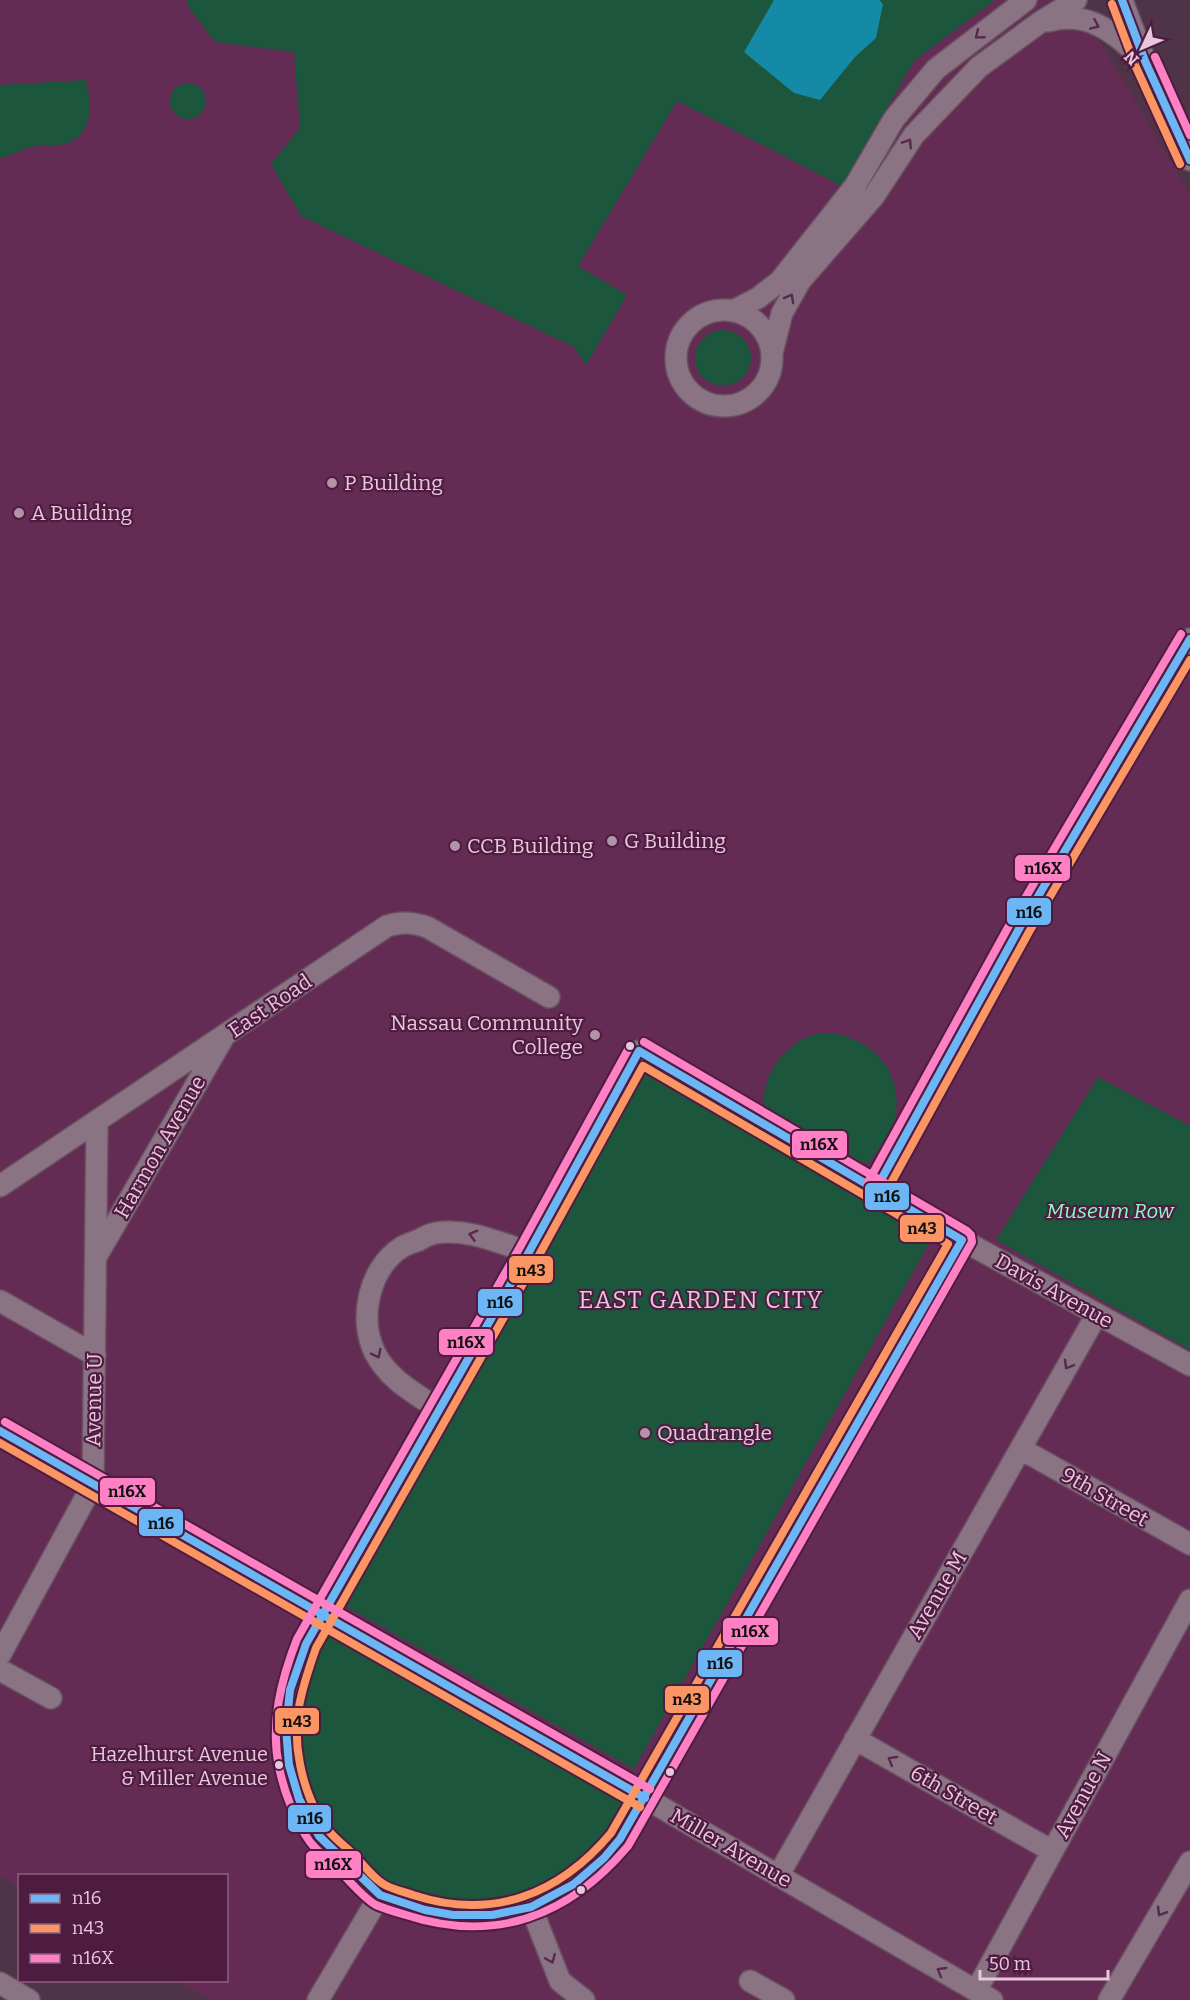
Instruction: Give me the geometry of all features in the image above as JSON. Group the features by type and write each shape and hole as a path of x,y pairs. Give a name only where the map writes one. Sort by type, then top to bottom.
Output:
{"street":[{"path":"733,311 758,298 780,282 855,186 894,119 936,69 1026,0"},
{"path":"772,353 768,338 759,325 747,316 733,311 720,310 696,319 684,330 677,345 676,362 680,378 689,392 714,406 742,403 754,396 764,385 770,373 772,353 782,313 800,281 874,196 914,135 979,67 1039,23 1076,0"},
{"path":"1122,0 1145,61 1190,160"},
{"path":"1039,23 1075,18 1096,23 1145,61"},
{"path":"876,1189 1040,894 1190,639"},
{"name":"East Road","path":"0,1186 387,926 414,922 427,927 549,997"},
{"name":"Harmon Avenue","path":"96,1257 225,1036"},
{"name":"Davis Avenue","path":"529,1252 639,1051 962,1240 1190,1365"},
{"name":"Avenue U","path":"0,1655 93,1484 98,1121"},
{"path":"440,1410 402,1386 375,1353 366,1313 368,1297 377,1275 384,1264 402,1247 435,1233 466,1232 529,1252 324,1616 306,1644 290,1690 286,1729 289,1765 299,1799 319,1836 380,1894 425,1910 453,1915 492,1915 531,1907 574,1884 604,1858 620,1839 962,1240"},
{"path":"0,1301 95,1355"},
{"name":"Avenue M","path":"778,1876 1097,1314"},
{"name":"Miller Avenue","path":"0,1431 645,1798 984,1995"},
{"name":"9th Street","path":"1021,1449 1190,1544"},
{"name":"Avenue N","path":"984,1995 1052,1851 1190,1600"},
{"path":"0,1670 51,1698"},
{"name":"6th Street","path":"855,1739 1052,1851"},
{"path":"1109,2000 1190,1862"},
{"path":"318,2000 380,1894"},
{"path":"531,1907 560,1981 584,2000"},
{"path":"750,1981 784,2000"},
{"path":"0,1983 28,2000"}],"shaded area":[{"name":"Nassau Community College","path":"0,0 1075,0 1190,194 1190,2000 211,2000 180,1982 228,1982 228,1874 18,1874 18,1887 0,1876"}],"green space":[{"path":"188,0 995,0 914,61 842,186 677,101 578,266 627,295 586,365 574,347 301,216 271,164 300,128 294,52 215,42 187,5"},
{"path":"86,80 89,118 81,134 64,144 39,145 0,158 0,85"},
{"path":"188,83 201,88 206,101 201,114 188,119 175,114 170,101 175,88"},
{"path":"717,330 729,330 739,334 747,342 751,358 747,374 739,382 729,386 717,386 707,382 699,374 695,364 695,352 699,342 707,334"},
{"path":"834,1033 862,1043 874,1052 883,1062 895,1087 897,1102 894,1123 869,1163 858,1161 765,1107 766,1085 783,1055 800,1040 819,1034"},
{"path":"643,1073 931,1240 634,1769 342,1604"},
{"name":"Museum Row","path":"1098,1077 1190,1126 1190,1350 996,1240"},
{"path":"326,1635 628,1805 605,1844 559,1883 516,1903 453,1905 381,1885 342,1851 313,1809 296,1761 296,1711 306,1672"}],"water":[{"path":"774,0 879,0 883,4 876,38 855,57 820,100 794,93 744,52"}],"transit line":[{"name":"n16","path":"1122,0 1145,61 1190,160"},
{"name":"n43","path":"1112,4 1135,65 1180,164"},
{"name":"n16X","path":"1155,57 1190,135"},
{"name":"n16X","path":"867,1184 1011,922 1181,634"},
{"name":"n16","path":"876,1189 1020,927 1190,639"},
{"name":"n43","path":"885,1194 1029,932 1190,660"},
{"name":"n16X","path":"630,1046 520,1247 297,1639 282,1686 276,1734 279,1767 291,1806 310,1842 371,1902 406,1915 439,1923 470,1926 500,1924 528,1918 555,1906 581,1890 605,1870 628,1846 972,1242 971,1235 967,1231 644,1042"},
{"name":"n16","path":"639,1051 962,1240 620,1839 604,1858 574,1884 531,1907 492,1915 453,1915 425,1910 380,1895 319,1836 299,1799 289,1765 286,1729 290,1690 306,1644 529,1252 639,1051"},
{"name":"n43","path":"643,1066 948,1244 611,1833 591,1855 569,1872 546,1887 522,1897 497,1903 470,1905 442,1902 413,1895 378,1880 331,1833 318,1816 310,1799 300,1764 297,1719 302,1691 316,1648 538,1257 643,1066"},
{"name":"n16X","path":"5,1422 650,1789"},
{"name":"n16","path":"0,1431 645,1798"},
{"name":"n43","path":"0,1443 640,1807"}],"place":[{"name":"P Building","path":"332,483"},
{"name":"A Building","path":"19,513"},
{"name":"G Building","path":"612,841"},
{"name":"CCB Building","path":"455,846"},
{"name":"Nassau Community College","path":"595,1035"},
{"name":"Quadrangle","path":"645,1433"},
{"name":"Hazelhurst Avenue & Miller Avenue","path":"279,1765"}],"district":[{"name":"EAST GARDEN CITY","path":"701,1300"}]}
